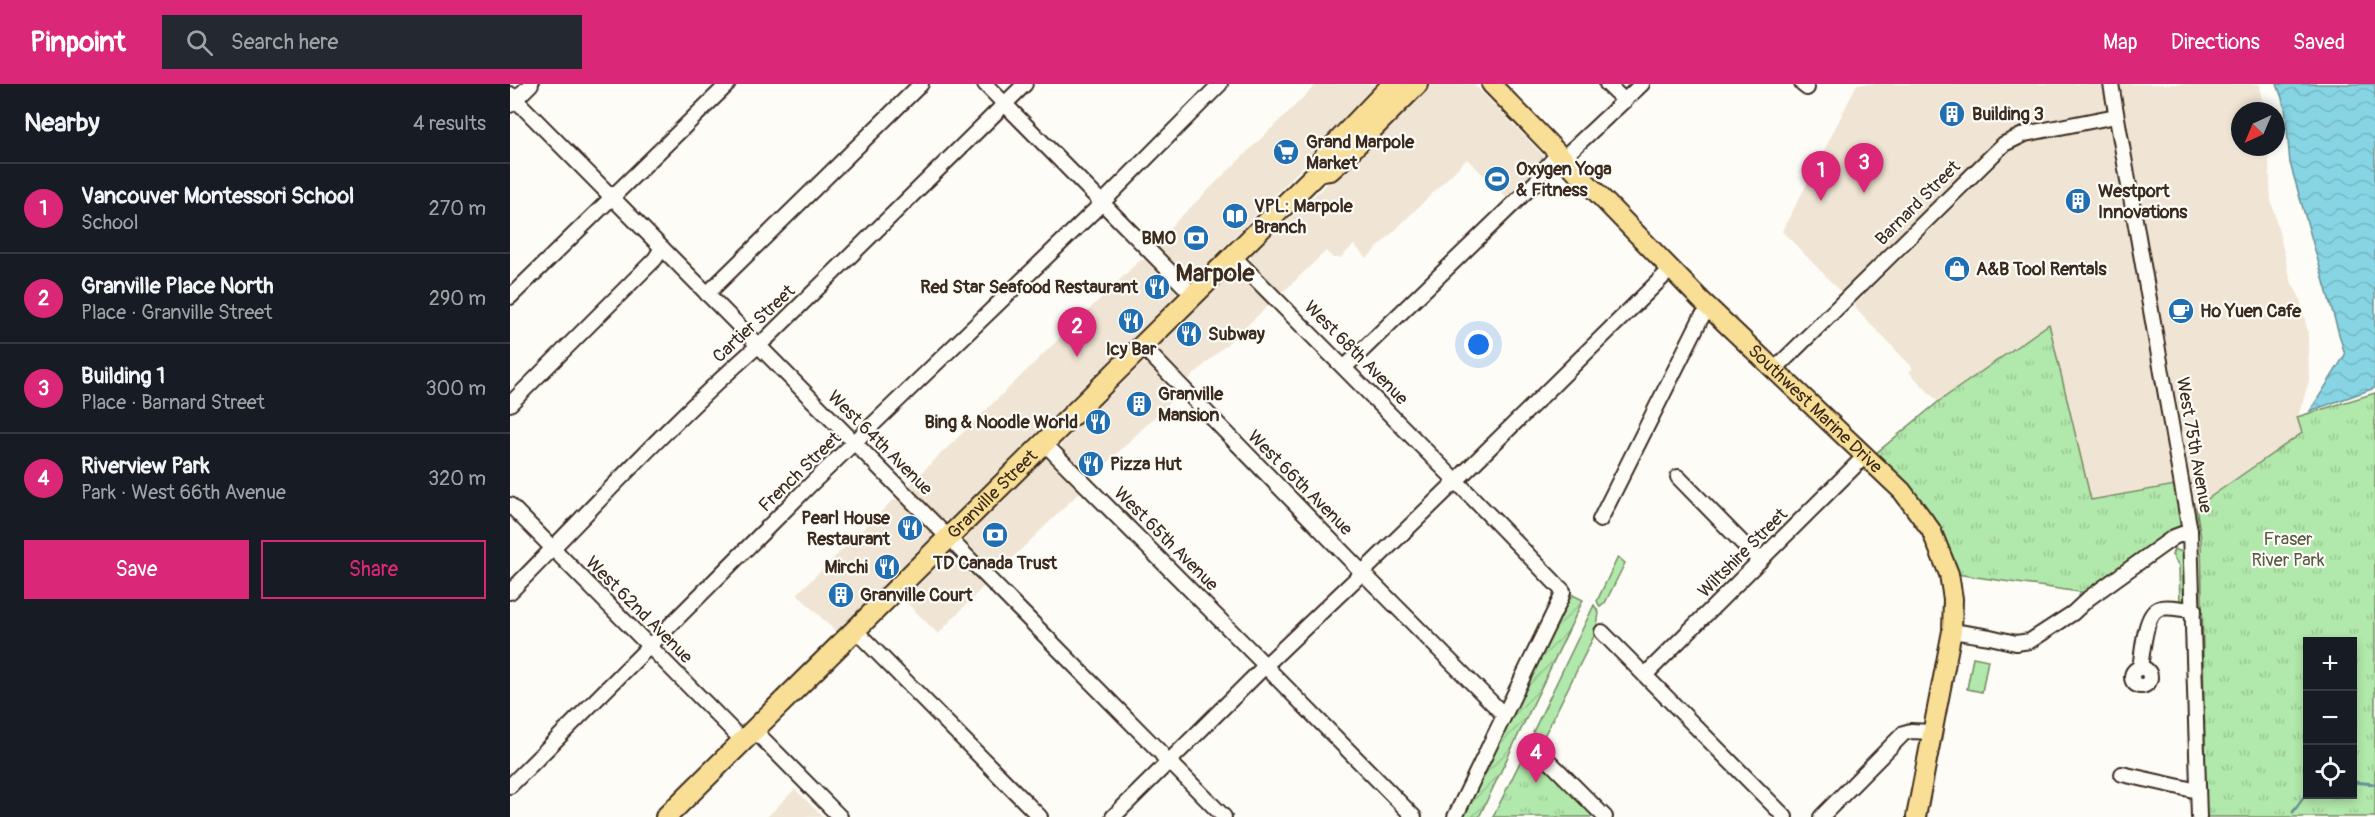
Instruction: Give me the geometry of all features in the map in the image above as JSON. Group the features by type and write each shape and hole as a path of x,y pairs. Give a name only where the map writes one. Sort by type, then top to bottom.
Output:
{"highway":[{"name":"Granville Street","path":"666,817 1318,172 1328,152 1394,84"},
{"name":"Granville Street","path":"1318,172 1330,170 1417,84"}],"main road":[{"name":"Southwest Marine Drive","path":"1491,84 1711,309 1866,455 1913,504 1931,530 1949,574 1953,598 1952,631 1916,817"}],"street":[{"path":"512,99 531,84"},
{"path":"510,297 728,84"},
{"path":"707,294 921,84"},
{"path":"985,84 1193,295"},
{"name":"Cartier Street","path":"510,592 711,388 1025,84"},
{"name":"French Street","path":"510,786 651,647 808,486 1102,203 1220,84"},
{"path":"1607,84 1625,101"},
{"path":"1345,367 1537,182 1540,174 1563,158 1642,84"},
{"name":"West 75th Avenue","path":"2111,84 2190,531 2199,817"},
{"name":"West 64th Avenue","path":"512,99 1169,756 1224,817"},
{"name":"Barnard Street","path":"1775,369 2004,144 2025,134 2116,116"},
{"path":"510,404 656,259 662,248"},
{"name":"West 68th Avenue","path":"1233,256 1345,367 1563,591 1503,714"},
{"path":"1113,817 1169,756 1363,573 1671,269"},
{"path":"1600,520 1701,318 1711,309"},
{"name":"West 66th Avenue","path":"1142,346 1503,714"},
{"name":"West 65th Avenue","path":"1044,443 1414,817"},
{"name":"Wiltshire Street","path":"1645,675 1866,455"},
{"path":"1677,477 1760,561"},
{"name":"West 62nd Avenue","path":"510,505 651,647 840,817"},
{"path":"1952,631 2016,643 2030,641 2073,613 2089,598 2174,537 2190,531"},
{"path":"2140,668 2148,621 2152,613 2164,608 2194,610"},
{"path":"855,630 1040,817"},
{"path":"1602,632 1785,817"},
{"path":"1455,817 1503,714"},
{"path":"1821,817 1904,733 1931,732"},
{"path":"1541,753 1605,817"},
{"path":"2122,774 2198,791"}],"shaded area":[{"path":"1317,84 1384,84 1195,277 1187,279 1154,245 1157,240"},
{"path":"1429,84 1474,84 1542,154 1544,160 1540,167 1508,199 1467,159 1367,258 1354,245 1340,258 1333,258 1326,251 1284,291 1278,291 1250,264 1251,254 1356,157"},
{"path":"1857,84 2103,84 2106,104 2105,109 2017,127 2000,137 1841,292 1782,231"},
{"path":"2119,84 2260,84 2262,102 2231,102 2231,156 2269,156 2271,200 2291,281 2300,298 2308,333 2309,381 2298,417 2302,433 2196,507"},
{"path":"2100,127 2109,129 2111,133 2175,485 2091,500 2049,324 1938,402 1909,372 1913,368 1856,309 1855,304 2015,147 2030,140"},
{"path":"1146,259 1175,286 1177,290 1175,296 949,520 941,520 910,488 912,482 1139,261"},
{"path":"1236,271 1250,280 1250,283 1269,302 1267,307 1189,379 1184,380 1157,353 1157,347"},
{"path":"1143,363 1149,364 1157,372 1158,376 1176,394 1175,397 1091,479 1062,449 1061,444"},
{"path":"1045,459 1053,462 1080,490 1079,493 995,575 965,546 965,537"},
{"path":"898,499 930,530 932,536 836,632 797,594 892,501"},
{"path":"949,554 958,557 985,585 938,634 904,600"},
{"path":"795,789 823,817 767,817"}],"green space":[{"path":"2049,324 2091,500 2175,485 2182,520 2180,526 2086,593 1956,574 1875,454 1938,402"},
{"name":"Fraser River Park","path":"2375,393 2375,817 2206,817 2201,538 2196,507 2302,433 2297,417"},
{"path":"2174,549 2185,553 2186,602 2180,606 2179,566 2172,555"},
{"path":"1618,557 1625,563 1605,603 1600,607 1597,601"},
{"path":"1569,593 1583,600 1479,817 1461,817"},
{"path":"1594,605 1599,613 1596,632 1541,742 1533,732"},
{"path":"1973,657 1988,660 1982,692 1967,689"},
{"path":"1527,748 1596,817 1493,817"}],"water":[{"path":"2277,84 2375,84 2375,388 2310,411 2345,355 2290,163 2283,102"}],"waterway":[{"path":"2357,782 2375,784"},
{"path":"2293,812 2303,798"}],"place":[{"name":"Building 3","path":"1952,114"},
{"name":"Grand Marpole Market","path":"1286,152"},
{"name":"Oxygen Yoga & Fitness","path":"1497,179"},
{"name":"Building 1","path":"1864,193"},
{"name":"Vancouver Montessori School","path":"1821,201"},
{"name":"Westport Innovations","path":"2078,201"},
{"name":"VPL: Marpole Branch","path":"1235,216"},
{"name":"BMO","path":"1196,238"},
{"name":"A&B Tool Rentals","path":"1957,269"},
{"name":"Red Star Seafood Restaurant","path":"1157,287"},
{"name":"Ho Yuen Cafe","path":"2181,311"},
{"name":"Icy Bar","path":"1131,321"},
{"name":"Subway","path":"1189,334"},
{"name":"Granville Place North","path":"1077,357"},
{"name":"Granville Mansion","path":"1139,404"},
{"name":"Bing & Noodle World","path":"1098,422"},
{"name":"Pizza Hut","path":"1091,464"},
{"name":"Pearl House Restaurant","path":"910,528"},
{"name":"TD Canada Trust","path":"995,535"},
{"name":"Mirchi","path":"887,567"},
{"name":"Granville Court","path":"841,595"},
{"name":"Riverview Park","path":"1536,783"}],"district":[{"name":"Marpole","path":"1215,273"}]}
